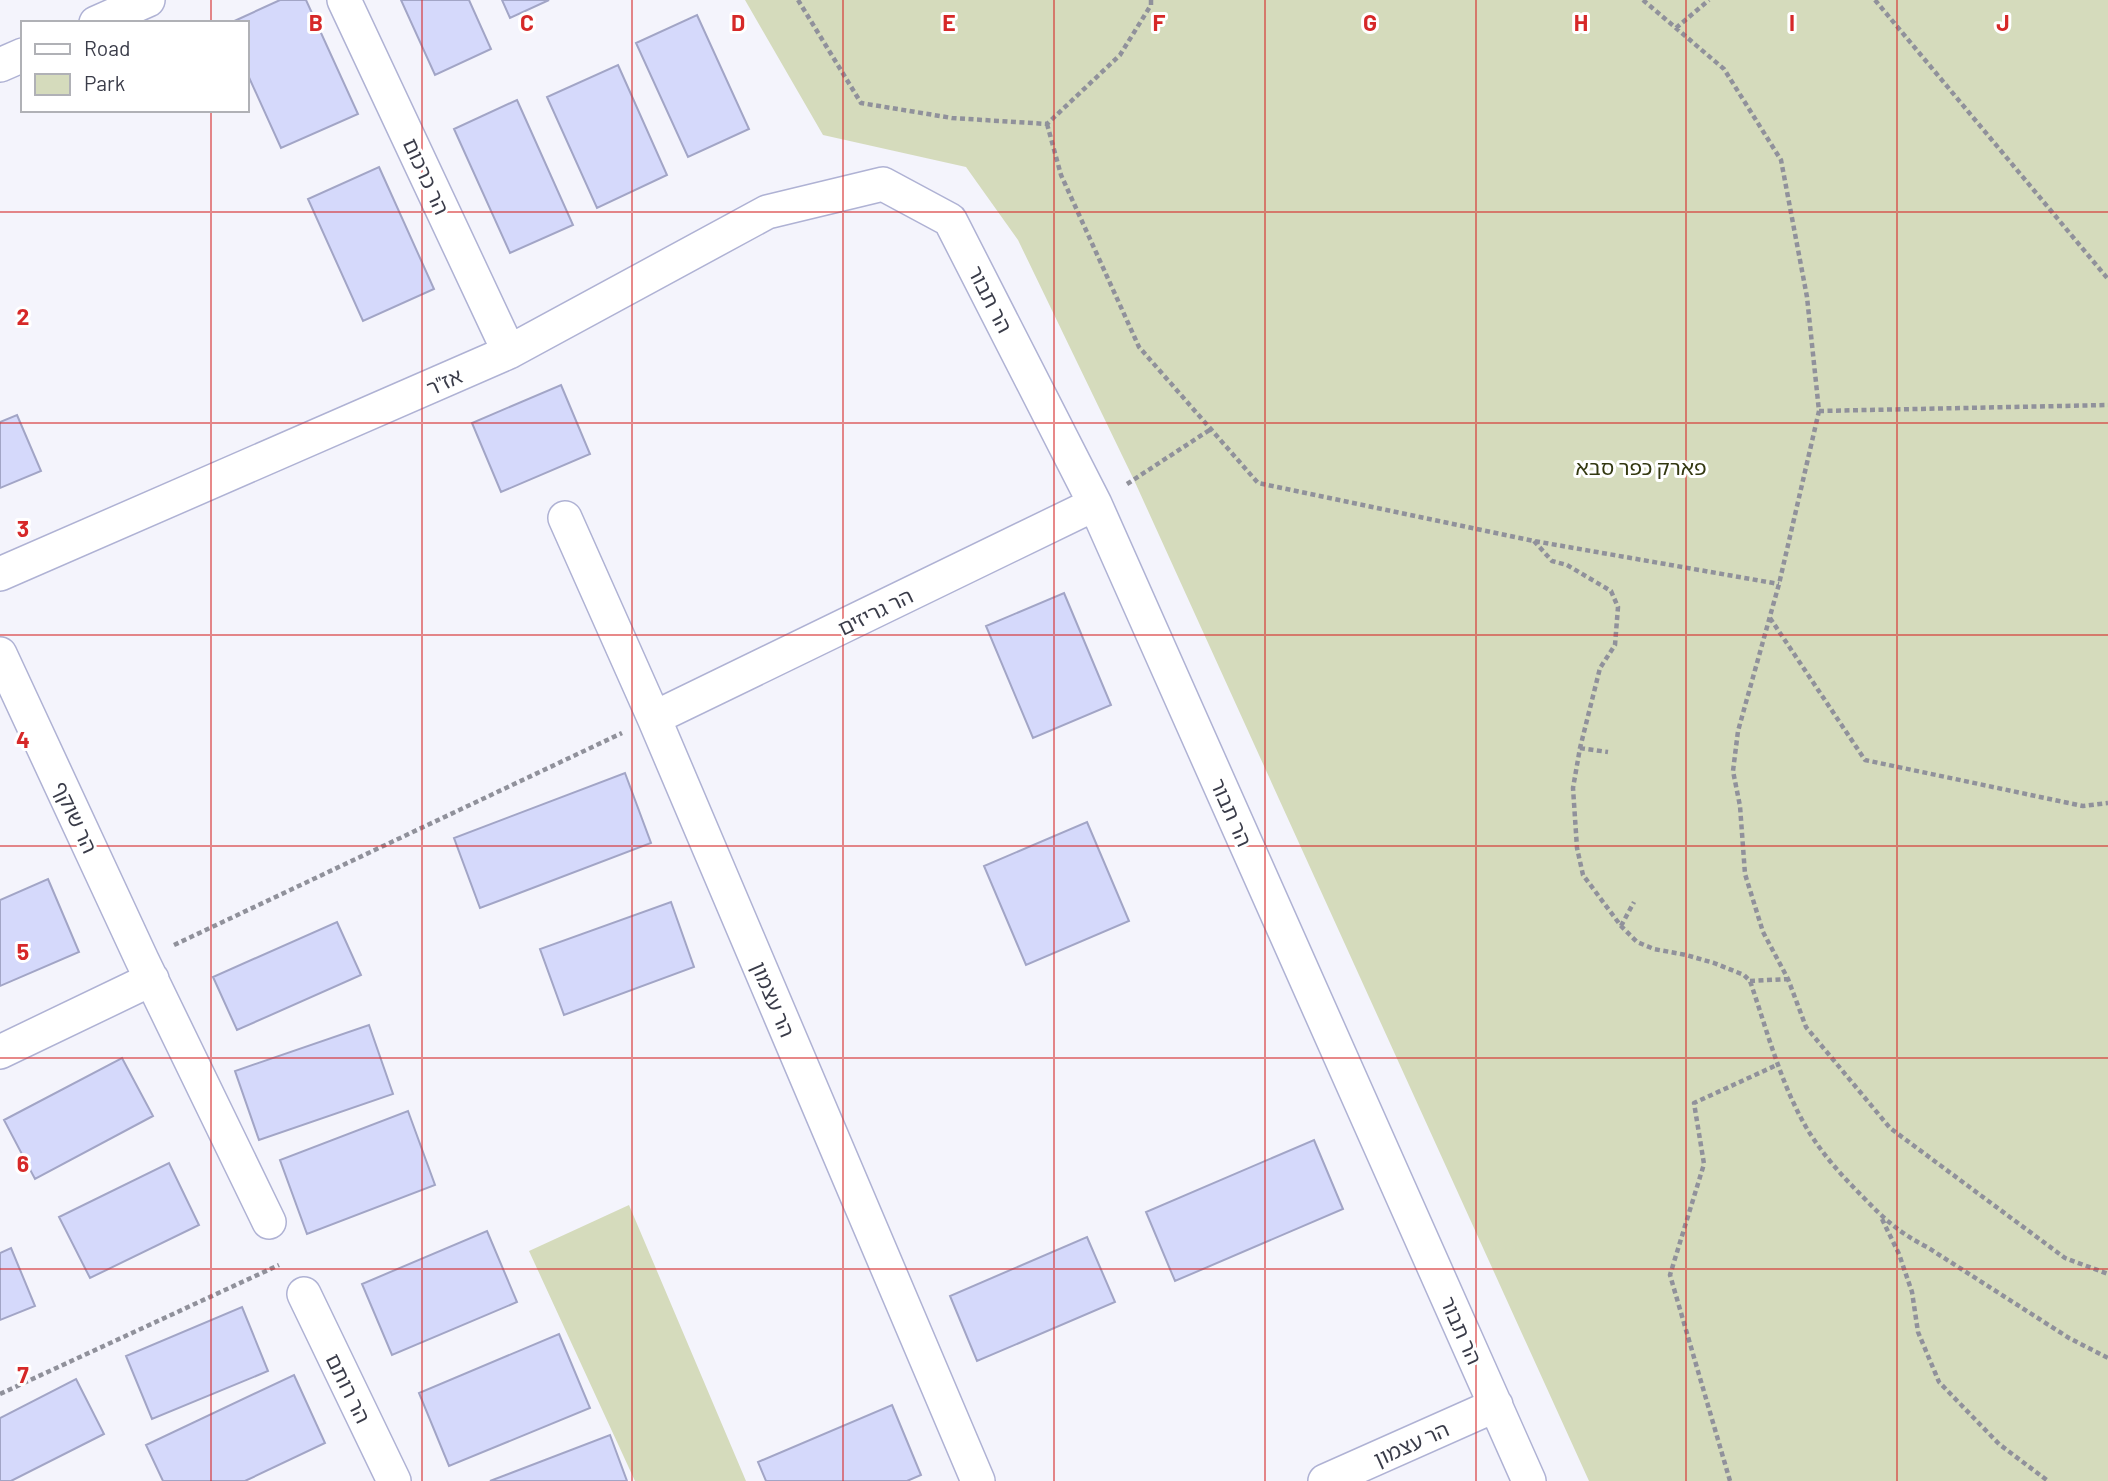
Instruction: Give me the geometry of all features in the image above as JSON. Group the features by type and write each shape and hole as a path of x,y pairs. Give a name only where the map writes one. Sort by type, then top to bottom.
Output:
{"street":[{"path":"101,21 148,0"},
{"name":"הר כרכום","path":"344,0 509,352"},
{"path":"0,65 21,56"},
{"name":"אז\"ר","path":"0,574 509,352 767,212 883,184"},
{"name":"הר תבור","path":"883,184 950,220 1095,504 1529,1481"},
{"name":"הר גריזים","path":"654,718 1095,504"},
{"name":"הר עצמון","path":"565,518 654,718 978,1481"},
{"name":"הר שוקף","path":"0,654 147,969 270,1222"},
{"path":"0,1052 147,969"},
{"name":"הר רותם","path":"304,1294 394,1481"},
{"name":"הר עצמון","path":"1325,1481 1496,1405"}],"path":[{"path":"798,0 860,103 952,118 1047,124 1120,55 1151,5 1151,0"},
{"path":"1643,0 1724,69 1781,160 1807,297 1819,411 1779,584 1738,731 1733,771 1740,806 1745,874 1763,932 1788,979 1806,1027 1890,1128 2065,1258 2108,1274"},
{"path":"1676,28 1709,0"},
{"path":"1875,0 2108,279"},
{"path":"1047,124 1061,175 1139,347 1258,483 1534,541 1779,584"},
{"path":"1819,411 2108,405"},
{"path":"1095,504 1211,429"},
{"path":"1534,541 1552,561 1567,565 1611,591 1618,607 1615,645 1600,668 1573,788 1577,848 1583,875 1621,926 1637,942 1713,963 1744,975 1750,981 1787,1089 1806,1127 1840,1174 1880,1215 1903,1235 1927,1247 2069,1338 2108,1358"},
{"path":"1769,617 1865,760 2083,806 2108,803"},
{"path":"147,969 654,718"},
{"path":"1580,748 1608,752"},
{"path":"1621,926 1634,902"},
{"path":"1750,981 1788,979"},
{"path":"1730,1481 1670,1275 1704,1164 1694,1103 1779,1064"},
{"path":"1880,1215 1899,1254 1912,1292 1918,1332 1939,1382 1999,1444 2048,1481"},
{"path":"0,1394 288,1261"}],"green space":[{"name":"פארק כפר סבא","path":"745,0 2108,0 2108,1481 1589,1481 1134,480 1018,240 966,167 823,135"},
{"path":"629,1205 746,1481 635,1481 529,1251"}],"building":[{"path":"280,0 306,0 358,114 281,148 248,75 248,21 234,21"},
{"path":"401,0 469,0 491,49 435,75"},
{"path":"502,0 549,0 510,18"},
{"path":"697,15 749,129 688,157 636,43"},
{"path":"618,65 667,175 597,208 547,97"},
{"path":"517,100 573,225 510,253 454,129"},
{"path":"379,167 434,289 363,321 308,199"},
{"path":"561,385 590,454 501,492 472,423"},
{"path":"17,415 41,471 0,488 0,422"},
{"path":"1064,593 1111,705 1033,738 986,626"},
{"path":"625,773 651,843 480,908 454,838"},
{"path":"1087,822 1129,921 1026,965 984,866"},
{"path":"48,879 79,952 0,986 0,900"},
{"path":"671,902 694,967 564,1015 540,949"},
{"path":"337,922 361,975 237,1030 213,977"},
{"path":"369,1025 393,1094 259,1140 235,1071"},
{"path":"122,1058 153,1116 35,1179 4,1120"},
{"path":"408,1111 435,1185 307,1234 280,1160"},
{"path":"1314,1140 1343,1209 1175,1281 1146,1212"},
{"path":"169,1163 199,1225 90,1278 59,1217"},
{"path":"487,1231 517,1302 392,1355 362,1284"},
{"path":"1087,1237 1115,1302 977,1361 950,1296"},
{"path":"11,1248 35,1306 0,1320 0,1253"},
{"path":"242,1307 268,1371 152,1419 126,1356"},
{"path":"559,1334 590,1408 449,1466 419,1393"},
{"path":"294,1375 325,1443 245,1481 163,1481 146,1445"},
{"path":"76,1379 104,1434 11,1481 0,1481 0,1418"},
{"path":"892,1405 921,1475 907,1481 766,1481 758,1462"},
{"path":"610,1435 627,1481 490,1481"}]}
